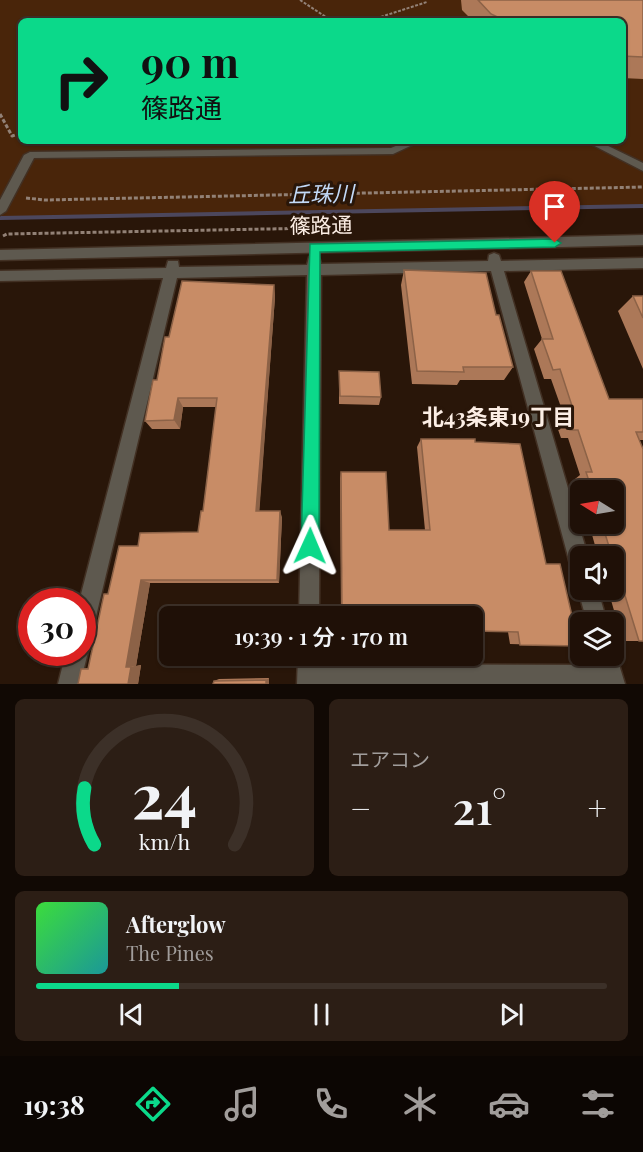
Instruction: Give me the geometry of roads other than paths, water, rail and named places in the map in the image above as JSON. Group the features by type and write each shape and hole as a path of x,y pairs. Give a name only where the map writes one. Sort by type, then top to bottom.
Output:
{"street":[{"path":"0,210 30,155 393,151 409,144"},
{"path":"596,144 643,167"},
{"name":"篠路通","path":"0,255 643,240"},
{"path":"489,245 497,266 575,546"},
{"path":"309,606 314,247"},
{"path":"92,588 176,251"},
{"name":"篠路通","path":"0,276 643,263"},
{"path":"69,684 74,666"},
{"path":"309,671 611,672"}],"waterway":[{"name":"丘珠川","path":"0,218 643,206"}],"district":[{"name":"北43条東19丁目","path":"498,417"}]}
